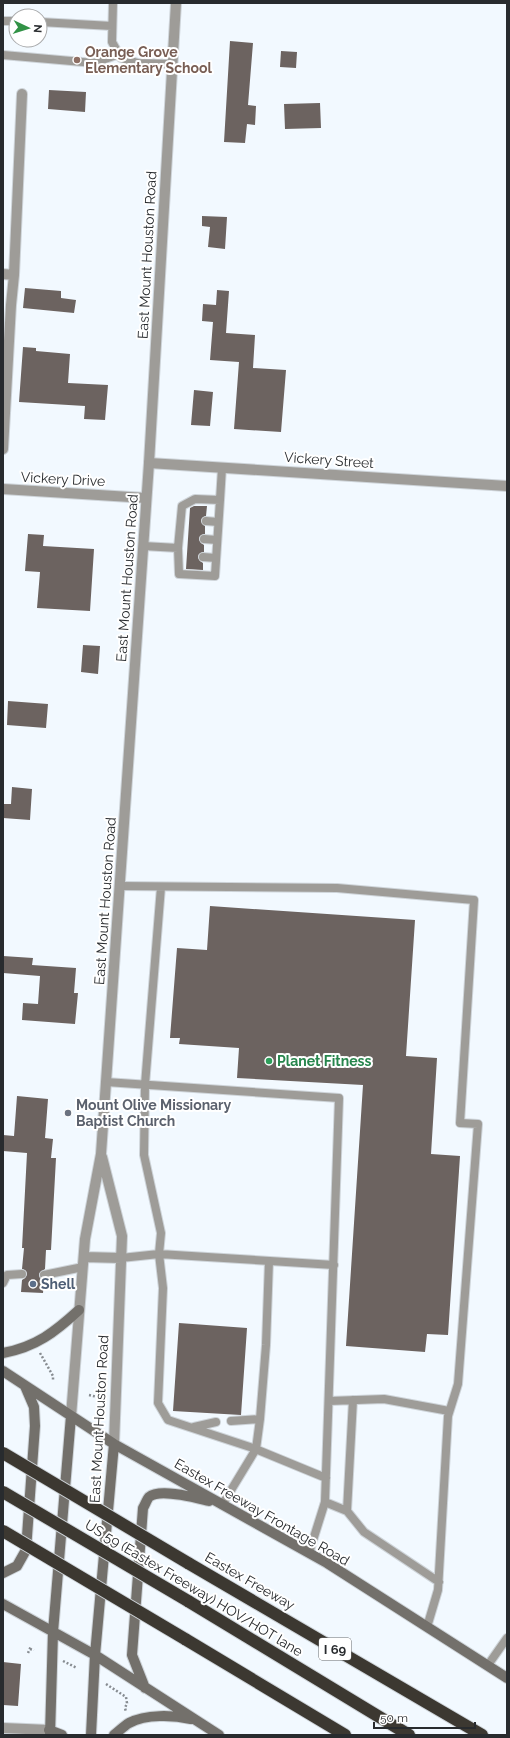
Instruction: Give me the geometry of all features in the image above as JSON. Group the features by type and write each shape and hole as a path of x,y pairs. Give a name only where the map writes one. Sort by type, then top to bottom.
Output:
{"highway":[{"name":"Eastex Freeway","path":"3,1453 482,1735"},
{"name":"US 59 (Eastex Freeway) HOV/HOT lane","path":"3,1492 188,1601 410,1735"},
{"path":"3,1531 345,1735"}],"main road":[{"path":"3,1353 27,1347 54,1333 79,1310"},
{"name":"Eastex Freeway Frontage Road","path":"3,1371 114,1444 309,1553 507,1678"},
{"path":"3,1573 17,1566 26,1550 35,1426 34,1407 26,1386"},
{"name":"East Mount Houston Road","path":"50,1733 53,1632 71,1416"},
{"name":"East Mount Houston Road","path":"91,1735 95,1655 114,1444"},
{"path":"145,1688 132,1655 143,1508 149,1497 159,1494 190,1497 222,1505"},
{"path":"3,1604 95,1655 219,1735"},
{"path":"114,1735 129,1723 146,1718 181,1717 195,1720"},
{"path":"50,1733 62,1735"}],"street":[{"name":"East Mount Houston Road","path":"71,1416 85,1239 101,1154 149,463 176,3"},
{"path":"3,449 14,275 22,94"},
{"path":"3,274 14,275"},
{"name":"Vickery Street","path":"149,463 507,486"},
{"name":"Vickery Drive","path":"3,489 146,498"},
{"name":"East Mount Houston Road","path":"101,1154 122,1236 114,1444"},
{"path":"83,1262 122,1258"},
{"path":"3,1728 50,1733"}],"lane":[{"path":"113,3 112,42 121,58 138,63 172,64"},
{"path":"48,22 112,26"},
{"path":"3,55 94,63 119,54"},
{"path":"220,500 195,499 182,506 178,552 178,574 215,576 218,522 220,500 222,468"},
{"path":"180,520 189,521"},
{"path":"206,521 218,522"},
{"path":"179,538 188,538"},
{"path":"204,539 217,540"},
{"path":"143,546 178,552 187,557"},
{"path":"203,557 216,558"},
{"path":"120,886 337,888 474,900 460,1123 478,1124 458,1384 449,1411 439,1582 427,1627"},
{"path":"161,887 145,1085 144,1155 161,1233 159,1254 163,1288 158,1403 168,1420 193,1427 256,1450 326,1478"},
{"path":"106,1082 339,1098 325,1502 309,1553"},
{"path":"122,1258 159,1254 334,1265"},
{"path":"222,1505 256,1450 266,1345 269,1261"},
{"path":"44,1275 83,1262"},
{"path":"3,1284 7,1275 22,1274"},
{"path":"329,1400 384,1399 449,1411"},
{"path":"347,1511 353,1400"},
{"path":"231,1421 260,1419"},
{"path":"193,1427 216,1422"},
{"path":"325,1502 347,1511 364,1532 439,1582"},
{"path":"488,1666 507,1638"}],"path":[{"path":"38,1349 54,1376 58,1379"},
{"path":"53,1381 54,1376"},
{"path":"89,1395 106,1400"},
{"path":"28,1653 31,1647 34,1650"},
{"path":"59,1659 77,1668"},
{"path":"112,1686 113,1681"},
{"path":"106,1684 112,1686 126,1697 127,1703 125,1708 127,1714"}],"building":[{"path":"230,41 253,43 248,105 256,106 255,125 247,124 245,143 224,142"},
{"path":"281,51 297,52 296,68 280,67"},
{"path":"49,90 86,92 85,112 48,109"},
{"path":"320,103 321,128 285,129 284,104"},
{"path":"202,216 227,217 225,249 208,247 210,227 202,226"},
{"path":"25,288 61,291 61,298 76,300 74,313 23,308"},
{"path":"217,290 229,291 226,333 255,335 253,368 286,370 281,432 234,429 239,362 210,360 213,322 202,321 203,304 216,305"},
{"path":"23,347 36,348 36,351 70,354 68,383 108,385 105,420 84,419 85,406 19,402"},
{"path":"194,390 213,392 210,426 191,425"},
{"path":"194,506 207,506 206,516 202,518 201,521 205,526 205,534 200,536 199,539 204,545 204,552 199,554 198,557 203,563 203,570 186,569 190,508"},
{"path":"28,534 44,535 43,546 94,549 90,611 37,608 40,572 25,571"},
{"path":"83,645 100,646 98,674 81,672"},
{"path":"8,701 48,704 46,728 7,725"},
{"path":"12,787 32,789 30,820 3,818 3,804 11,804"},
{"path":"210,906 415,920 406,1056 437,1058 431,1154 460,1156 448,1335 427,1334 425,1352 346,1346 363,1085 237,1078 239,1048 179,1044 180,1038 170,1038 177,948 207,950"},
{"path":"3,956 33,958 32,965 76,968 74,993 78,993 75,1024 22,1020 23,1003 38,1004 40,976 3,973"},
{"path":"17,1096 48,1099 45,1138 53,1139 51,1158 56,1158 51,1250 46,1250 45,1269 39,1274 40,1278 44,1280 43,1293 21,1292 22,1280 27,1274 26,1271 22,1269 24,1248 22,1248 27,1153 3,1151 3,1135 14,1136"},
{"path":"179,1323 247,1328 241,1415 173,1411"},
{"path":"3,1662 21,1664 18,1706 3,1705"}],"place":[{"name":"Orange Grove Elementary School","path":"77,60"},
{"name":"Planet Fitness","path":"269,1061"},
{"name":"Mount Olive Missionary Baptist Church","path":"68,1113"},
{"name":"Shell","path":"33,1284"}]}
